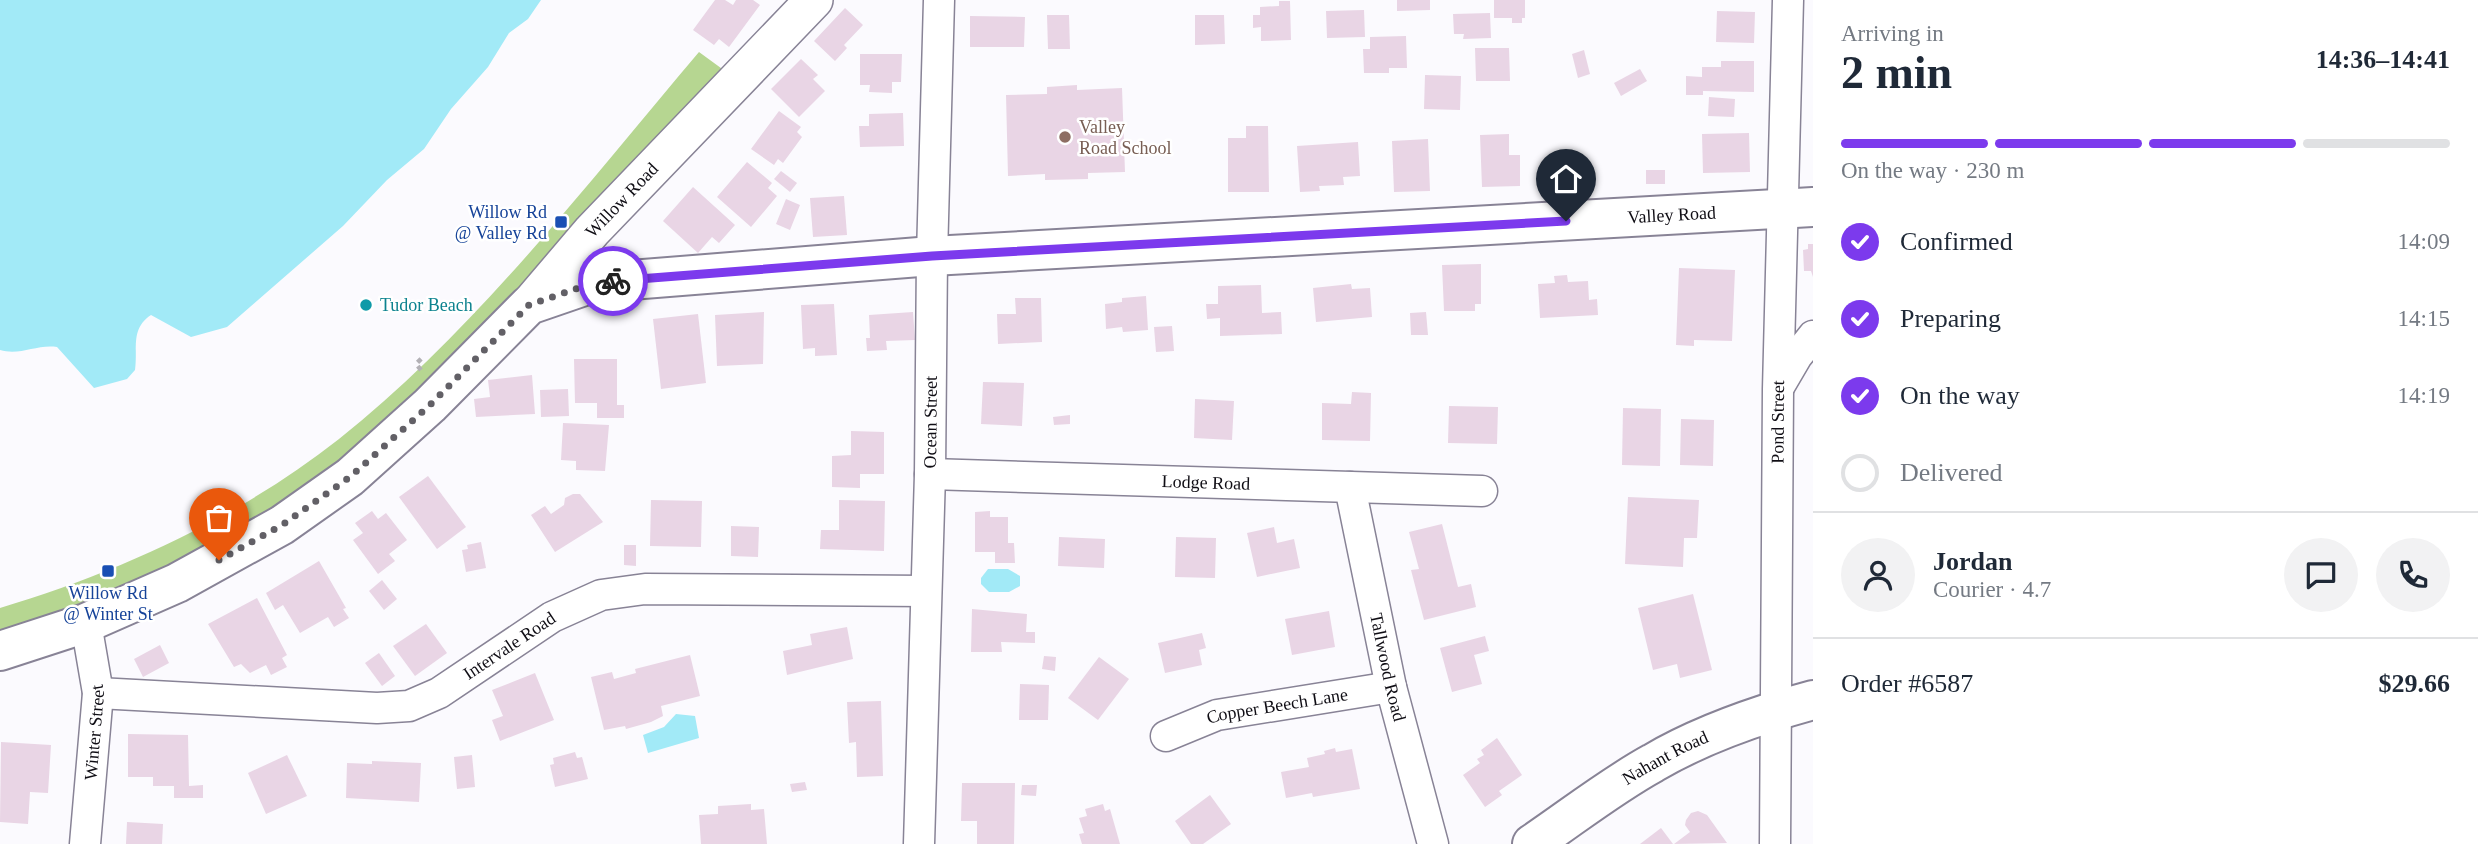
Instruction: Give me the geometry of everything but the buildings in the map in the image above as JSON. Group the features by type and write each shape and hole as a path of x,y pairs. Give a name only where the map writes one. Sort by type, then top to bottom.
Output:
{"main road":[{"name":"Valley Road","path":"529,305 593,283 621,279 932,256 1798,208"},
{"name":"Willow Road","path":"0,651 86,623 177,583 282,525 350,477 430,405 529,305"},
{"name":"Nahant Road","path":"1532,844 1652,763 1706,737 1774,710 1813,701"}],"street":[{"name":"Willow Road","path":"529,305 592,230 814,0"},
{"name":"Ocean Street","path":"919,844 930,474 932,256 939,0"},
{"name":"Pond Street","path":"1775,844 1778,389 1798,208 1788,0"},
{"path":"1778,389 1797,355 1813,336"},
{"name":"Lodge Road","path":"930,474 1482,491"},
{"name":"Tallwood Road","path":"1350,487 1391,687 1433,844"},
{"name":"Intervale Road","path":"98,693 377,708 409,706 439,693 551,617 601,595 645,589 926,591"},
{"name":"Winter Street","path":"85,844 98,693 86,623"},
{"name":"Copper Beech Lane","path":"1166,736 1217,715 1391,687"}],"path":[{"path":"422,370 416,364 424,356"}],"green space":[{"path":"699,52 725,71 596,210 386,426 274,513 119,593 0,634 0,608 90,577 177,539 261,493 339,439 389,397 483,304 528,255"}],"water":[{"path":"0,0 541,0 528,19 509,33 488,67 451,109 424,149 387,180 343,226 227,327 191,337 151,315 140,326 136,339 135,370 127,379 94,388 57,347 15,352 0,350"},
{"path":"988,569 1008,569 1020,576 1020,586 1009,592 989,592 981,584 981,578"},
{"path":"676,714 695,716 699,738 648,753 643,735 664,727"}],"way so far":[{"path":"219,560 282,525 350,477 430,405 529,305 593,283 613,281"}],"place":[{"name":"Valley Road School","path":"1065,137"},
{"name":"Willow Rd @ Valley Rd","path":"561,222"},
{"name":"Tudor Beach","path":"366,305"},
{"name":"Willow Rd @ Winter St","path":"108,571"}],"route":[{"path":"613,281 932,256 1566,221"}]}
